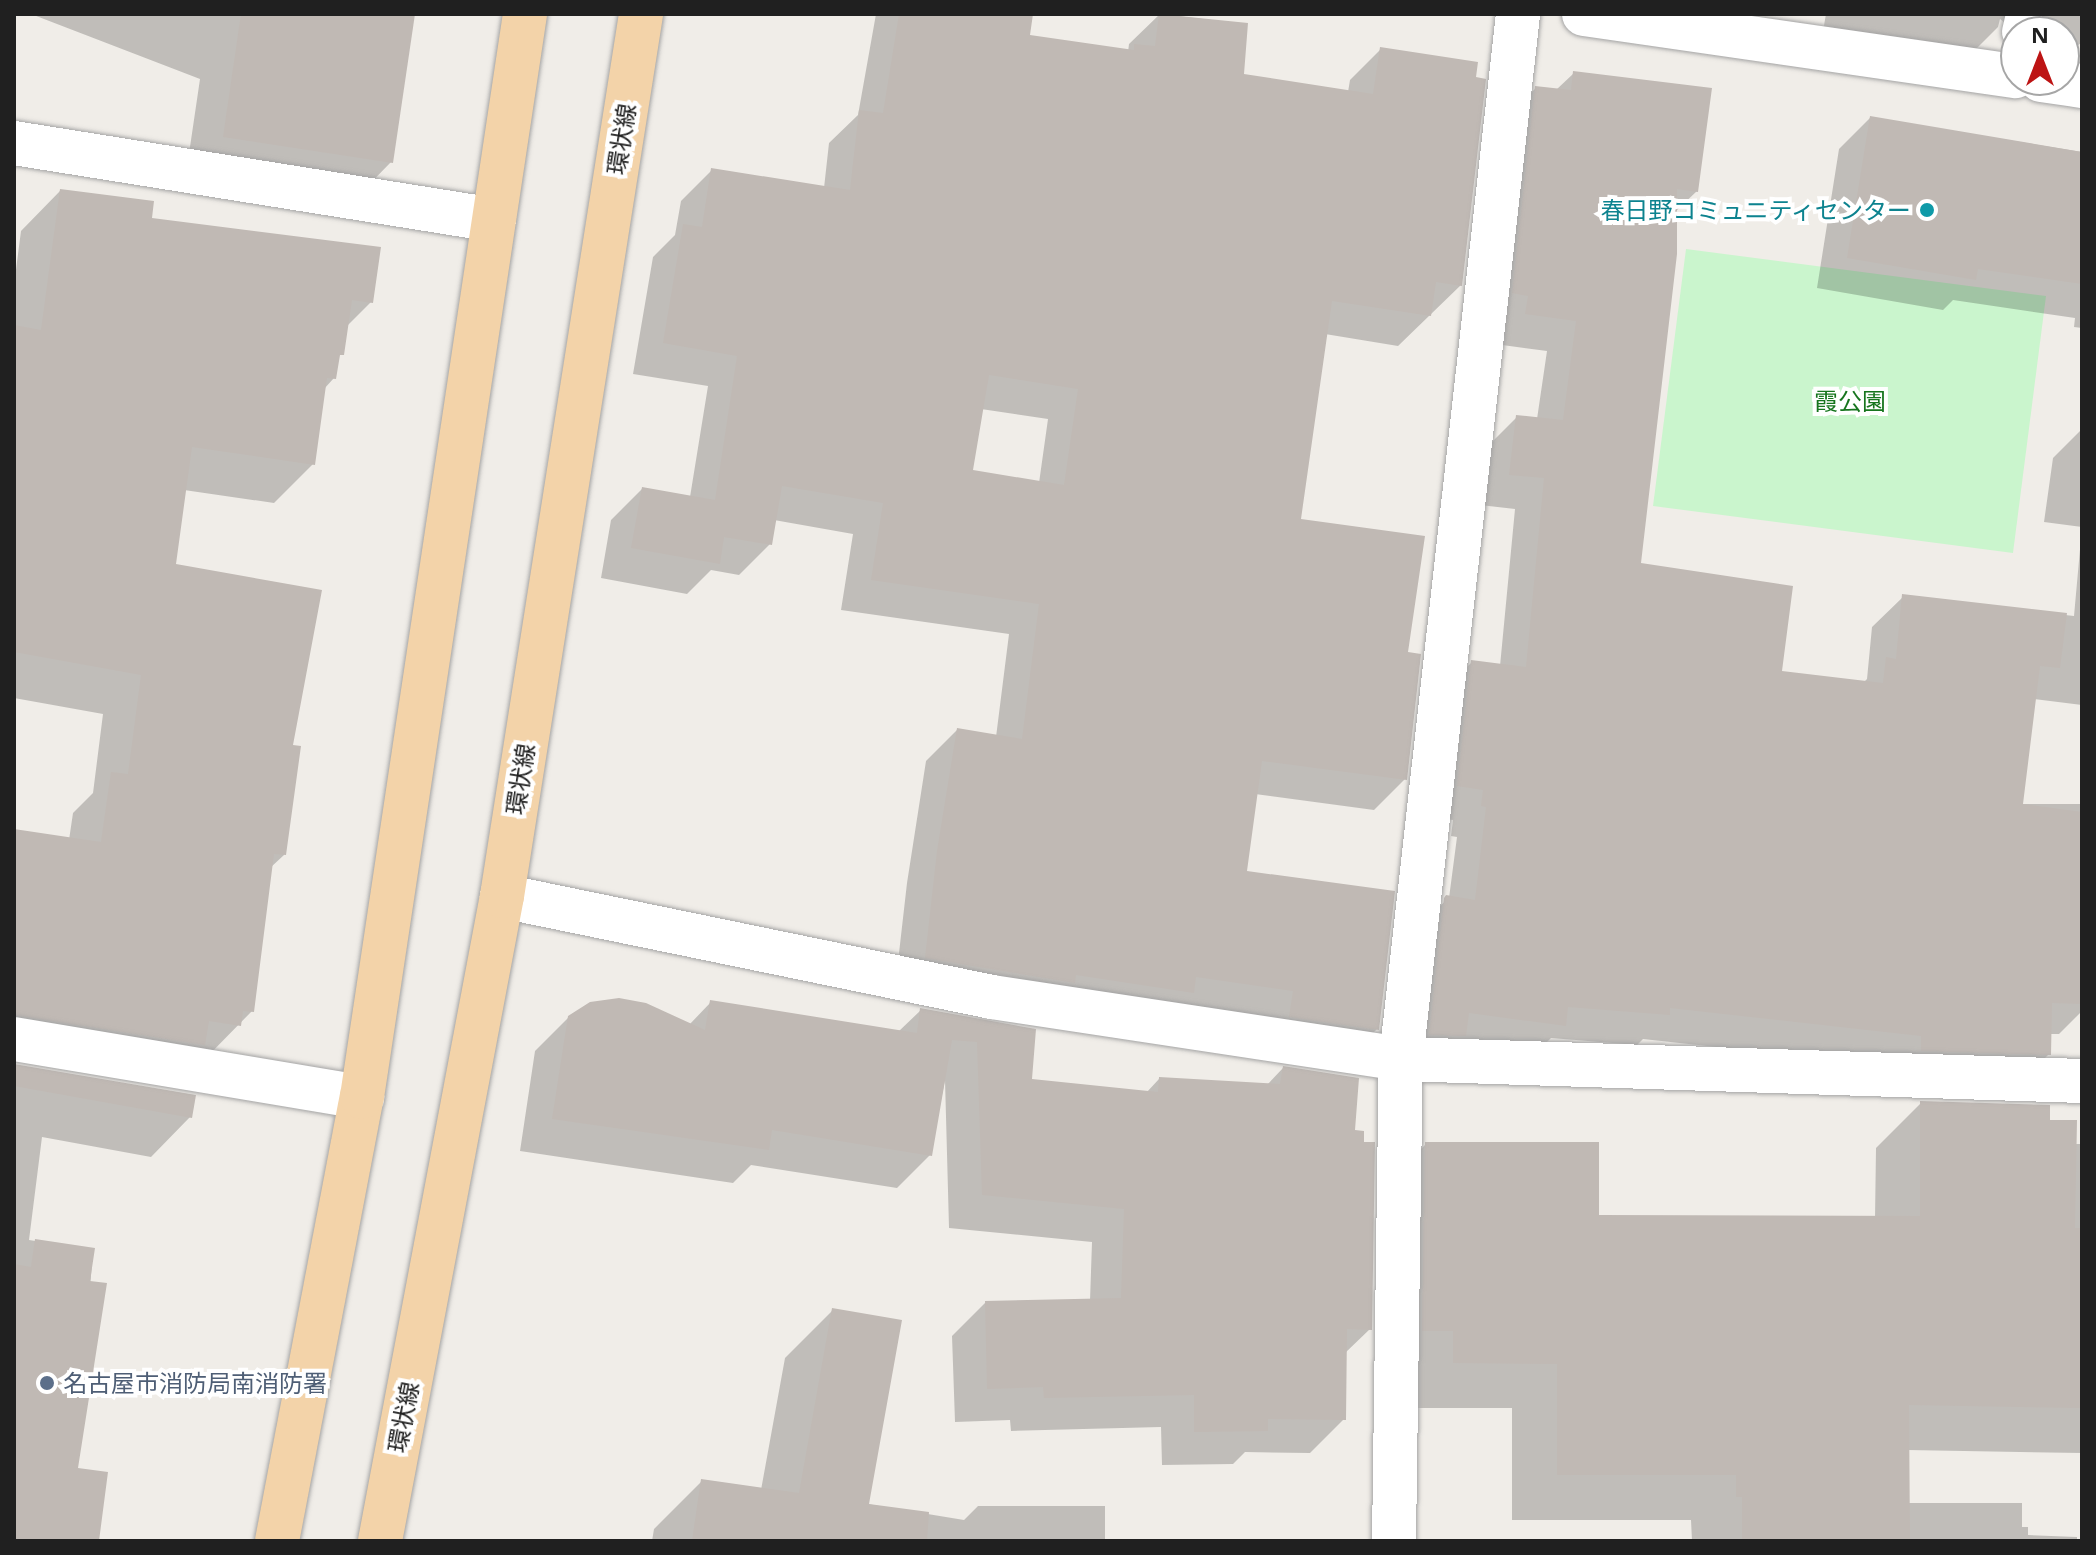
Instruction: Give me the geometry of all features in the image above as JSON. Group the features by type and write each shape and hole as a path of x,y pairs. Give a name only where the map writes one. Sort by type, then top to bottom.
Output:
{"main road":[{"path":"277,1541 362,1097 525,14"},
{"name":"環状線","path":"380,1541 502,896 641,14"}],"street":[{"path":"1394,1541 1401,1059 1518,14"},
{"path":"1584,14 2000,69"},
{"path":"14,143 494,220"},
{"path":"502,896 992,997 1401,1059 2082,1081"},
{"path":"14,1039 362,1097"}],"green space":[{"name":"霞公園","path":"1686,249 2046,296 2013,553 1653,506"}],"building":[{"path":"241,14 415,14 393,163 223,137"},
{"path":"899,14 1033,14 1030,35 1134,50 1134,44 1155,46 1159,14 1248,23 1244,74 1373,94 1380,47 1478,62 1476,77 1486,79 1462,286 1436,282 1431,316 1332,301 1301,519 1425,536 1408,652 1421,654 1407,780 1262,761 1247,871 1395,891 1379,1030 1289,1017 1293,991 1196,977 1194,993 1076,975 1075,983 925,958 937,851 957,728 1022,739 1039,604 871,580 883,503 782,486 772,545 724,537 720,564 631,548 642,487 715,500 737,356 663,343 683,224 702,227 711,168 850,190 859,110 883,113","holes":["989,375 1078,389 1064,485 973,470"]},
{"path":"1573,71 1712,88 1698,192 1677,189 1677,254 1641,563 1793,586 1782,671 1883,683 1886,657 1896,659 1902,594 2067,613 2060,668 2040,666 2023,804 2082,812 2082,1004 2052,1003 2051,1055 1921,1051 1921,1036 1670,1008 1670,1015 1568,1007 1566,1026 1469,1013 1466,1036 1429,1035 1444,898 1446,895 1475,900 1486,807 1481,806 1483,790 1457,786 1471,660 1526,667 1544,478 1509,475 1516,415 1563,420 1576,321 1525,314 1528,296 1512,293 1535,86 1571,90"},
{"name":"春日野コミュニティセンター","path":"1870,116 2082,152 2082,284 1978,269 1976,280 1847,258"},
{"path":"60,189 154,201 152,218 381,247 373,303 352,300 344,355 340,355 336,379 327,378 315,465 192,447 176,564 322,590 293,745 301,746 286,855 274,854 254,1012 243,1011 241,1026 209,1021 205,1045 14,1015 14,829 101,842 111,772 128,774 141,675 14,652 14,325 41,330"},
{"path":"619,998 646,1003 705,1030 710,1000 917,1033 920,1008 1036,1029 1032,1079 1158,1092 1159,1077 1280,1084 1283,1066 1359,1078 1355,1130 1364,1131 1364,1142 1375,1142 1372,1330 1347,1329 1346,1420 1268,1419 1268,1431 1194,1432 1194,1395 1044,1398 1043,1387 987,1389 985,1301 1121,1298 1124,1209 982,1195 977,1042 952,1040 932,1156 772,1130 769,1150 552,1119 568,1016 590,1002"},
{"path":"14,1064 196,1095 192,1118 14,1086"},
{"path":"1920,1101 2050,1105 2050,1120 2077,1120 2075,1228 2082,1228 2082,1408 1909,1405 1910,1541 1742,1541 1742,1497 1736,1497 1736,1475 1557,1475 1557,1364 1453,1363 1453,1331 1422,1331 1425,1142 1599,1142 1599,1215 1920,1216"},
{"path":"35,1239 95,1248 90,1281 107,1283 78,1468 108,1472 99,1541 14,1541 14,1264 31,1267"},
{"path":"832,1308 902,1320 869,1504 929,1512 927,1541 692,1541 701,1479 799,1493"}],"place":[{"name":"春日野コミュニティセンター","path":"1927,210"},
{"name":"名古屋市消防局南消防署","path":"47,1383"}]}
